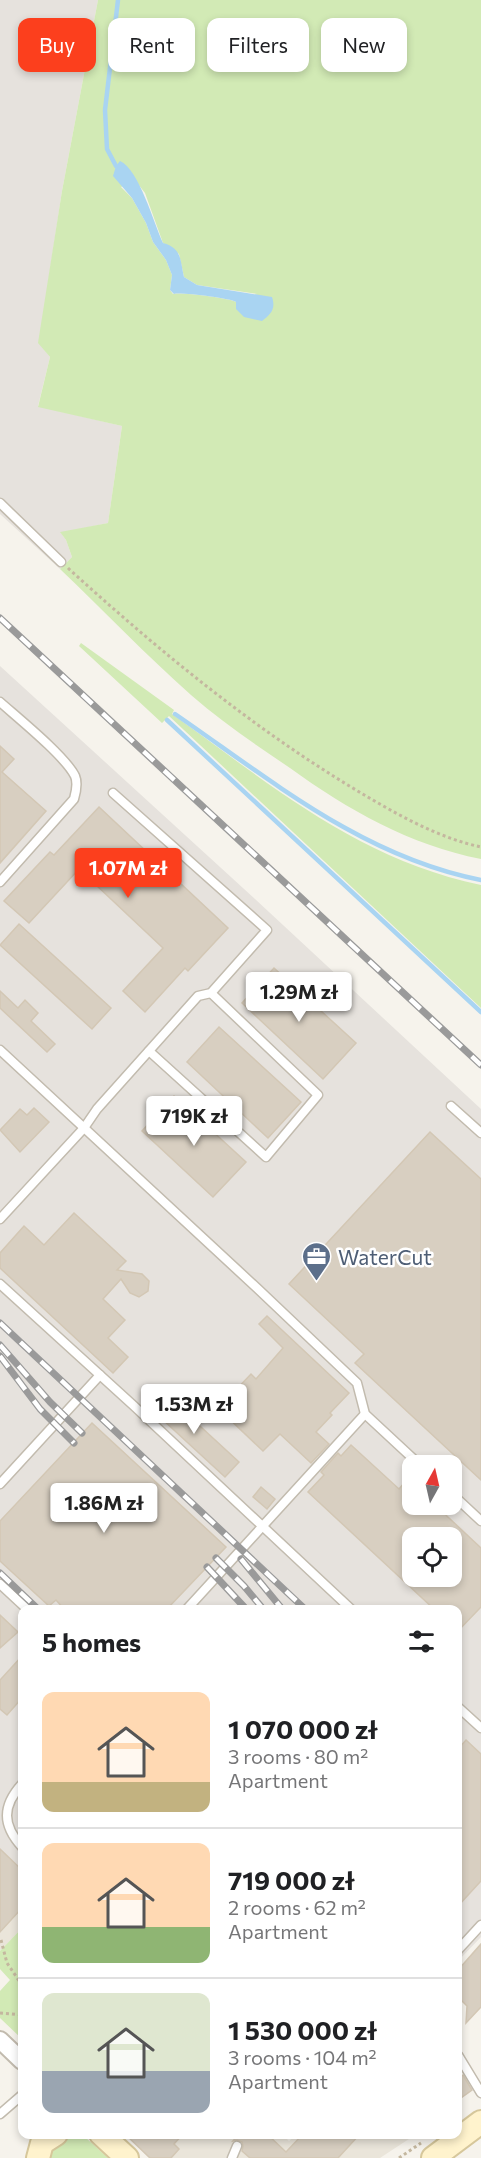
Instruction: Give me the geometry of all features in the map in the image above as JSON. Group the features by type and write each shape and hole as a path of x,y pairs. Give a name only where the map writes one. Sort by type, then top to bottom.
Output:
{"street":[{"path":"0,2040 18,2057"},
{"path":"462,2132 481,2122"},
{"path":"106,2139 127,2158"},
{"path":"429,2149 448,2139"}],"lane":[{"path":"0,503 62,562"},
{"path":"0,702 66,762 76,777 77,785 74,799 0,882"},
{"path":"0,1219 84,1128 97,1109 198,996 211,993 267,930 113,793"},
{"path":"149,1051 266,1157 318,1095 211,993"},
{"path":"0,1050 357,1383 365,1414 409,1455"},
{"path":"451,1106 481,1133"},
{"path":"0,1284 347,1605"},
{"path":"0,1485 100,1375"},
{"path":"191,1605 365,1414"},
{"path":"462,1503 481,1521"},
{"path":"0,1584 23,1605"},
{"path":"462,1711 481,1728"},
{"path":"18,1789 11,1799 6,1815 10,1828 18,1841"},
{"path":"462,1946 481,1925"},
{"path":"462,2062 481,2093"},
{"path":"0,2114 18,2098"},
{"path":"232,2158 237,2146"}],"path":[{"path":"62,562 168,655 276,738 332,776 388,808 420,825 470,845 481,847"},
{"path":"2,1940 7,1963 18,1979"},
{"path":"0,2013 18,2015"},
{"path":"399,2158 429,2149"}],"shaded area":[{"path":"0,0 98,0 95,18 18,18 18,72 84,72 62,191 39,343 50,357 38,406 122,426 108,523 61,533 72,557 60,569 0,514"},
{"path":"0,666 481,1109 481,1937 462,1957 462,1605 18,1605 18,1889 0,1872"},
{"path":"0,1872 18,1889 18,1932 0,1951"},
{"path":"129,2139 287,2139 289,2141 291,2139 409,2139 380,2158 150,2158"}],"green space":[{"path":"98,0 481,0 481,859 429,845 357,812 239,733 191,695 60,569 72,557 66,540 60,532 108,523 122,426 38,407 50,357 38,343 62,191 84,72 96,72 95,18","holes":["135,180 145,193 163,243 179,254 184,277 197,285 257,294 236,302 204,296 173,294 170,290 172,275 166,260 153,242 146,223 132,198 121,187"]},
{"path":"81,643 174,710 172,714 318,816 355,838 395,857 436,873 481,885 481,1008 169,716 162,723 79,646"},
{"path":"18,1932 18,2035 0,2018 0,1991 10,1980 0,1969 0,1951"},
{"path":"87,2139 108,2158 44,2158 57,2141"}],"water":[{"path":"120,161 127,166 140,185 163,243 177,251 184,277 197,285 272,297 273,308 268,316 262,321 244,317 236,309 236,302 232,300 174,294 170,290 172,275 166,260 153,242 146,223 132,198 113,176"}],"building":[{"path":"0,746 14,759 2,772 46,811 0,863"},
{"path":"99,807 228,928 188,971 185,968 145,1012 123,991 163,948 79,869 29,923 4,901 50,852 54,855"},
{"path":"19,924 111,1008 92,1029 0,945"},
{"path":"274,968 356,1043 323,1079 242,1003"},
{"path":"0,991 18,1008 25,1000 38,1013 31,1021 55,1044 47,1052 0,1008"},
{"path":"219,1027 301,1102 268,1138 187,1062"},
{"path":"174,1096 246,1162 213,1197 142,1131"},
{"path":"34,1108 49,1122 20,1152 0,1130 20,1109 27,1115"},
{"path":"430,1132 481,1179 481,1480 462,1462 462,1455 454,1455 355,1363 364,1354 289,1284"},
{"path":"74,1213 126,1261 117,1270 142,1274 149,1281 148,1291 139,1297 130,1293 121,1279 103,1299 125,1320 108,1338 128,1357 113,1373 0,1268 0,1253 24,1226 44,1245"},
{"path":"267,1316 349,1393 316,1432 329,1444 311,1463 280,1434 263,1451 224,1414 238,1397 233,1393 251,1374 256,1379 283,1348 259,1324"},
{"path":"164,1393 239,1462 225,1477 150,1408"},
{"path":"92,1423 226,1547 171,1605 60,1605 56,1600 48,1605 0,1561 0,1521"},
{"path":"351,1445 399,1489 402,1486 402,1515 446,1515 459,1527 402,1527 402,1579 308,1492 324,1475 321,1472 338,1453 341,1456"},
{"path":"261,1487 275,1499 267,1509 253,1497"},
{"path":"462,1530 481,1548 481,1607 462,1627 462,1605 430,1605 410,1587 462,1587"},
{"path":"0,1615 18,1632 0,1648"},
{"path":"18,1660 18,1703 7,1715 0,1709 0,1680"},
{"path":"466,1740 481,1754 481,1881 462,1902 462,1744"},
{"path":"0,1849 18,1866 18,1912 0,1932"},
{"path":"481,1944 481,2007 466,2023 467,2006 462,2001 462,1965"},
{"path":"462,2076 472,2090 462,2097"},
{"path":"130,2139 178,2139 174,2144 179,2149 171,2158 150,2158"},
{"path":"235,2139 272,2139 286,2152 298,2139 355,2139 338,2158 250,2158 242,2151 242,2142 233,2141"}],"waterway":[{"path":"116,166 107,149 105,110 118,0"},
{"path":"175,714 283,789 358,835 397,854 438,869 481,880"},
{"path":"167,720 481,1012"}],"railway":[{"path":"0,618 481,1065"},
{"path":"0,1323 301,1605"},
{"path":"0,1345 50,1402 82,1433"},
{"path":"0,1356 40,1409 74,1443"},
{"path":"216,1558 260,1605"},
{"path":"241,1559 279,1605"},
{"path":"207,1567 242,1605"},
{"path":"0,1573 34,1605"}],"place":[{"name":"WaterCut","path":"317,1282"}]}
